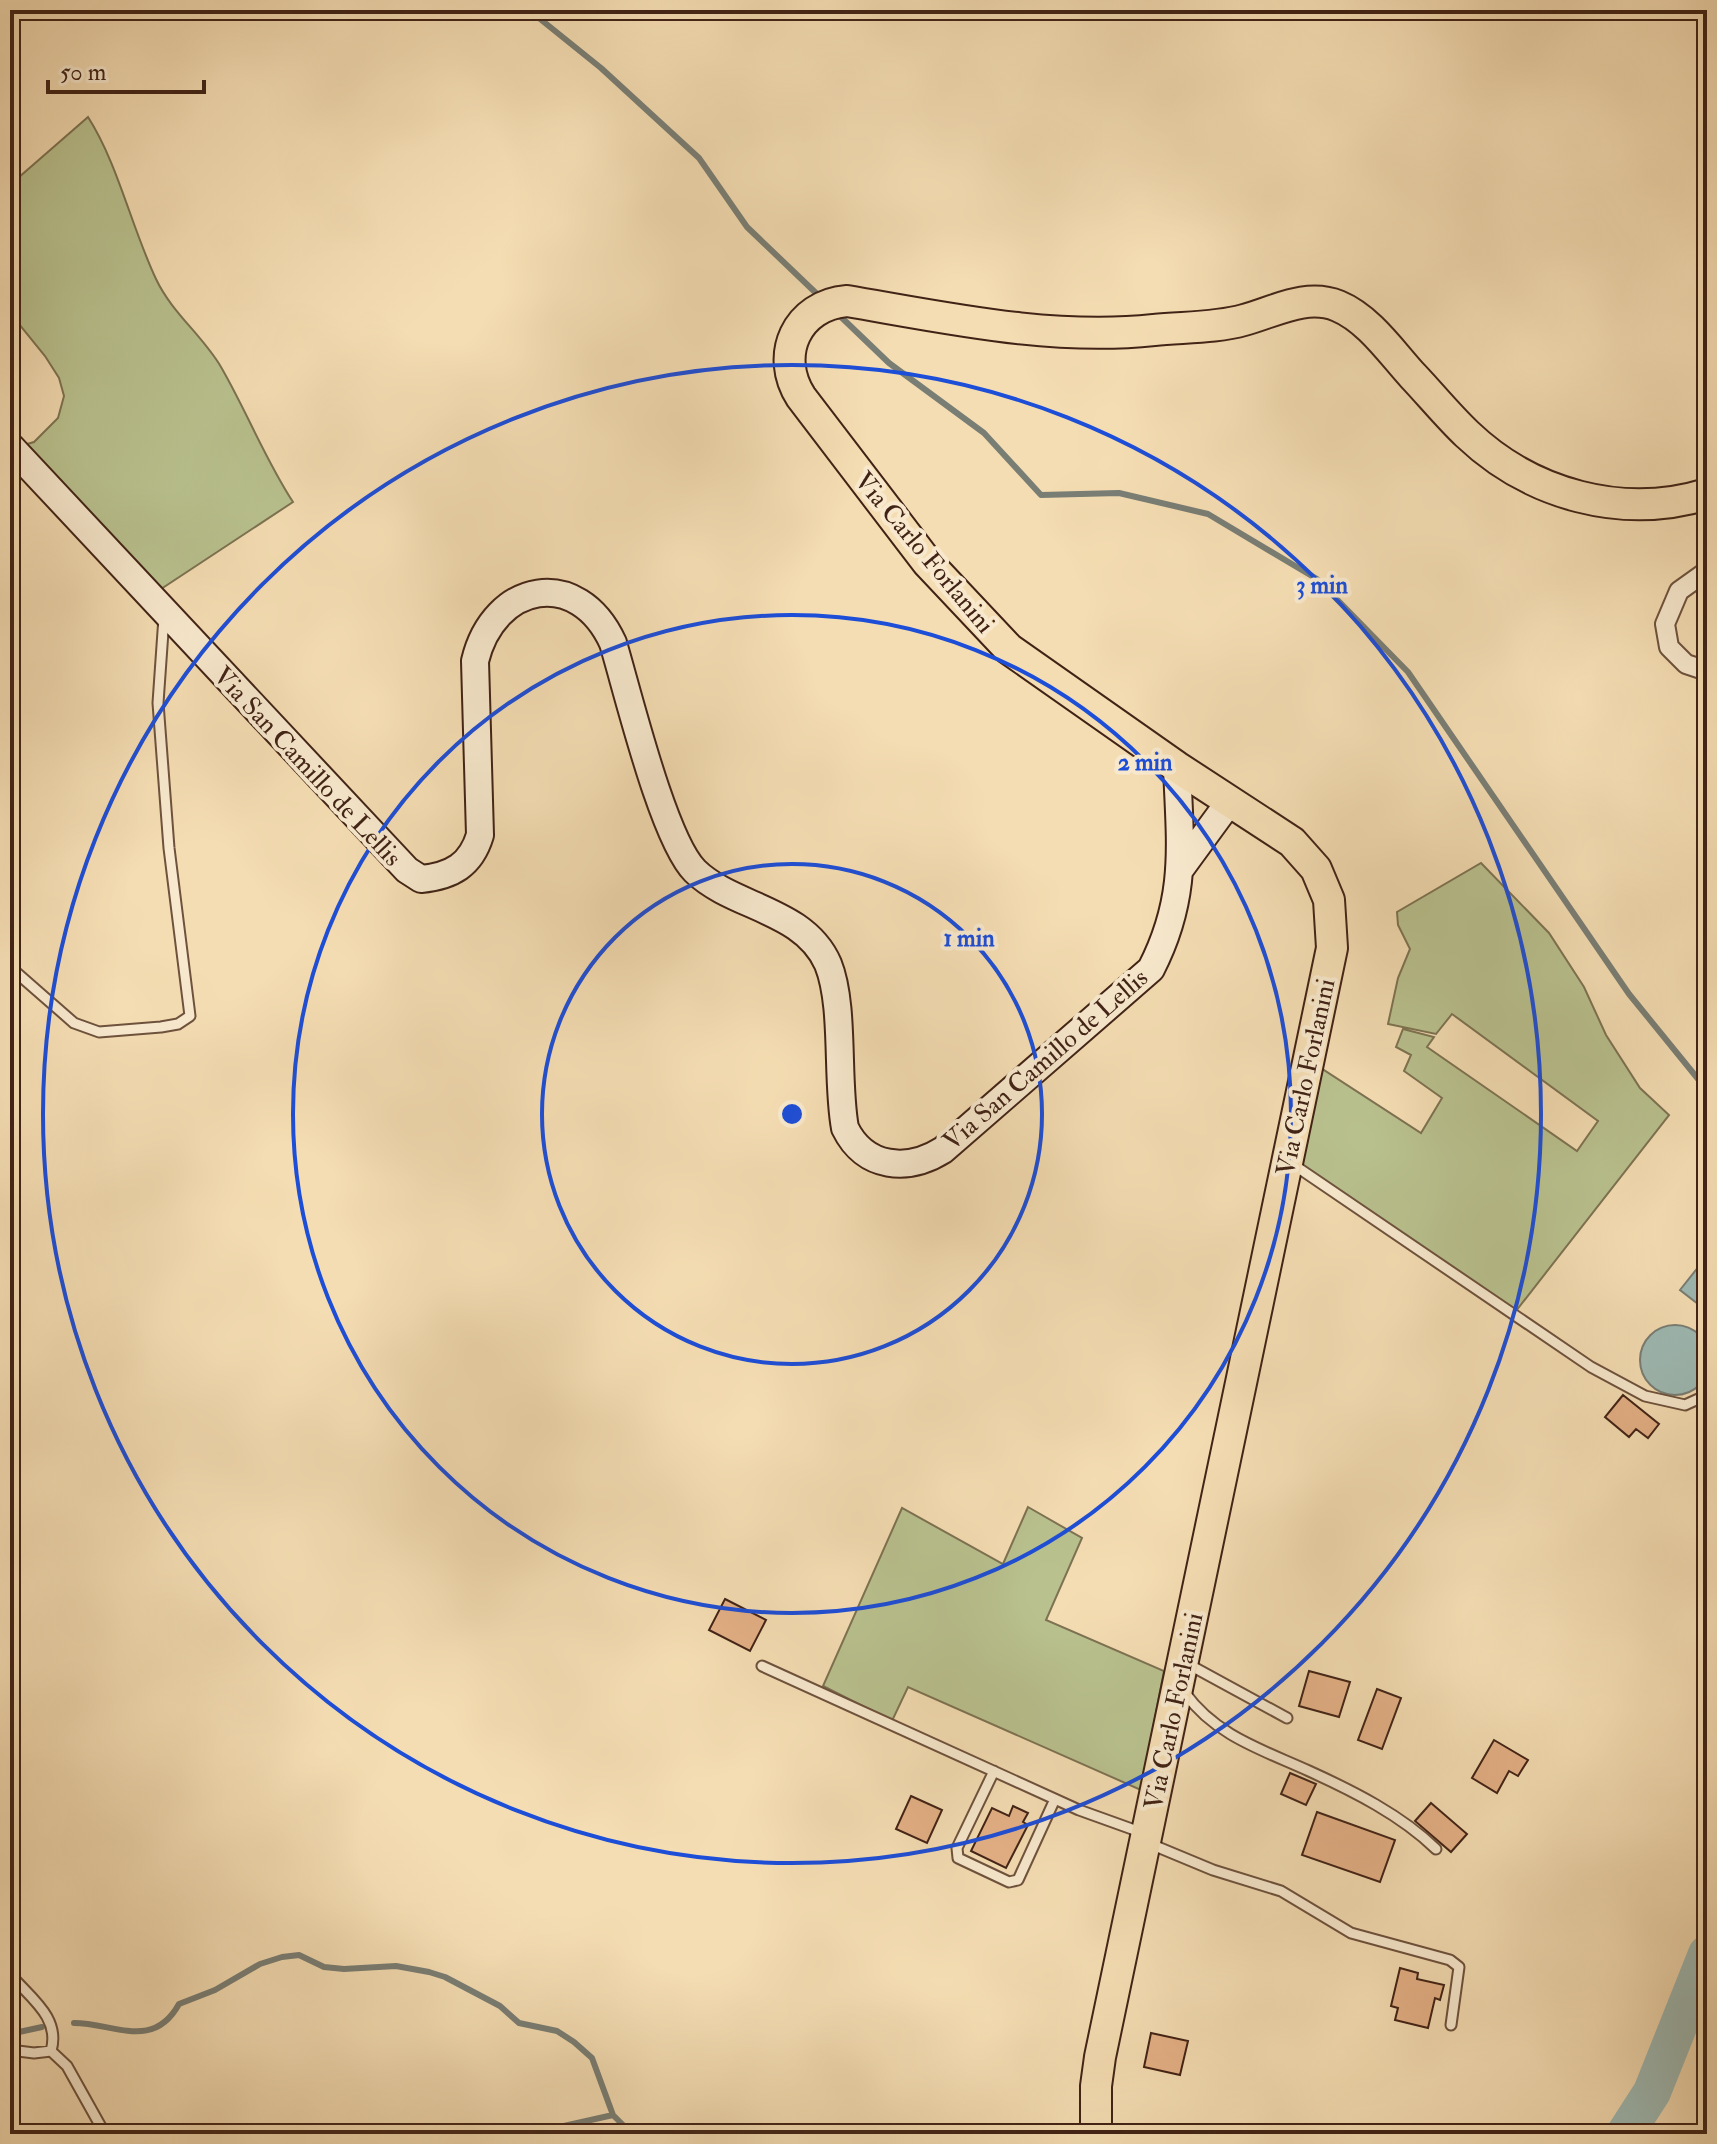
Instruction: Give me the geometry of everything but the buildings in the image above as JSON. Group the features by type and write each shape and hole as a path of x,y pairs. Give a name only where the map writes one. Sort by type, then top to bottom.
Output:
{"main road":[{"name":"Via Carlo Forlanini","path":"1097,2133 1100,2057 1332,948 1329,900 1316,869 1292,842 1177,767 1009,649 927,562 793,385 788,359 790,344 806,318 833,302 847,301 1012,326 1108,335 1243,320 1287,305 1313,302 1337,306 1377,336 1468,436 1536,482 1593,501 1645,507 1707,494"},
{"name":"Via San Camillo de Lellis","path":"10,446 407,870 421,879 456,870 469,860 480,835 475,661 481,635 497,612 526,596 563,595 586,606 605,625 613,643 673,839 696,872 795,926 814,943 827,963 835,1000 845,1128 856,1146 878,1161 911,1165 943,1150 1151,969 1170,932 1181,868 1177,767"},
{"name":"Via San Camillo de Lellis","path":"1181,868 1230,801"}],"street":[{"path":"1707,571 1679,591 1665,624 1669,647 1686,664 1707,671"}],"lane":[{"path":"10,967 74,1023 99,1032 161,1027 178,1024 190,1016 169,848 158,703 164,613"},
{"path":"1288,1161 1591,1367 1645,1396 1685,1405 1707,1395"},
{"path":"762,1666 1213,1870 1281,1891 1351,1933 1450,1960 1459,1967 1461,1976 1451,2025"},
{"path":"1180,1673 1287,1718"},
{"path":"1180,1673 1195,1706 1234,1739 1343,1788 1419,1833 1436,1849"},
{"path":"994,1771 957,1848 958,1858 1009,1882 1018,1880 1055,1799"},
{"path":"10,1974 50,2018 54,2042 51,2051"},
{"path":"10,2050 34,2053 51,2051 67,2066 105,2134"}],"green space":[{"path":"88,117 108,155 156,279 170,303 221,367 293,502 161,589 20,446 34,442 58,418 64,396 59,378 45,356 10,313 10,185"},
{"path":"1481,863 1549,933 1584,987 1606,1035 1640,1088 1669,1115 1516,1311 1293,1160 1313,1063 1421,1133 1442,1098 1404,1071 1411,1055 1396,1047 1403,1029 1434,1037 1427,1047 1577,1151 1598,1121 1452,1014 1436,1034 1388,1024 1398,978 1410,949 1398,925 1397,912"},
{"path":"1028,1507 1082,1538 1046,1620 1164,1671 1141,1790 908,1687 892,1721 823,1686 902,1508 1003,1564"}],"water":[{"path":"1707,1256 1707,1311 1680,1290"},
{"path":"1675,1325 1700,1335 1710,1360 1700,1385 1675,1395 1650,1385 1640,1360 1650,1335"}],"waterway":[{"path":"529,10 601,68 699,158 747,227 817,294"},
{"path":"840,316 889,363 984,433 1041,495 1119,493 1208,514 1317,579 1408,672 1629,994 1707,1090"},
{"path":"1625,2134 1652,2092 1707,1954"},
{"path":"74,2023 145,2031 169,2018 179,2004 215,1990 260,1964 282,1957 299,1955 324,1967 396,1966 429,1972 445,1977 500,2006 519,2023 557,2031 574,2042 592,2058 613,2115 632,2134"},
{"path":"10,2034 42,2027"},
{"path":"528,2134 613,2115"}]}
